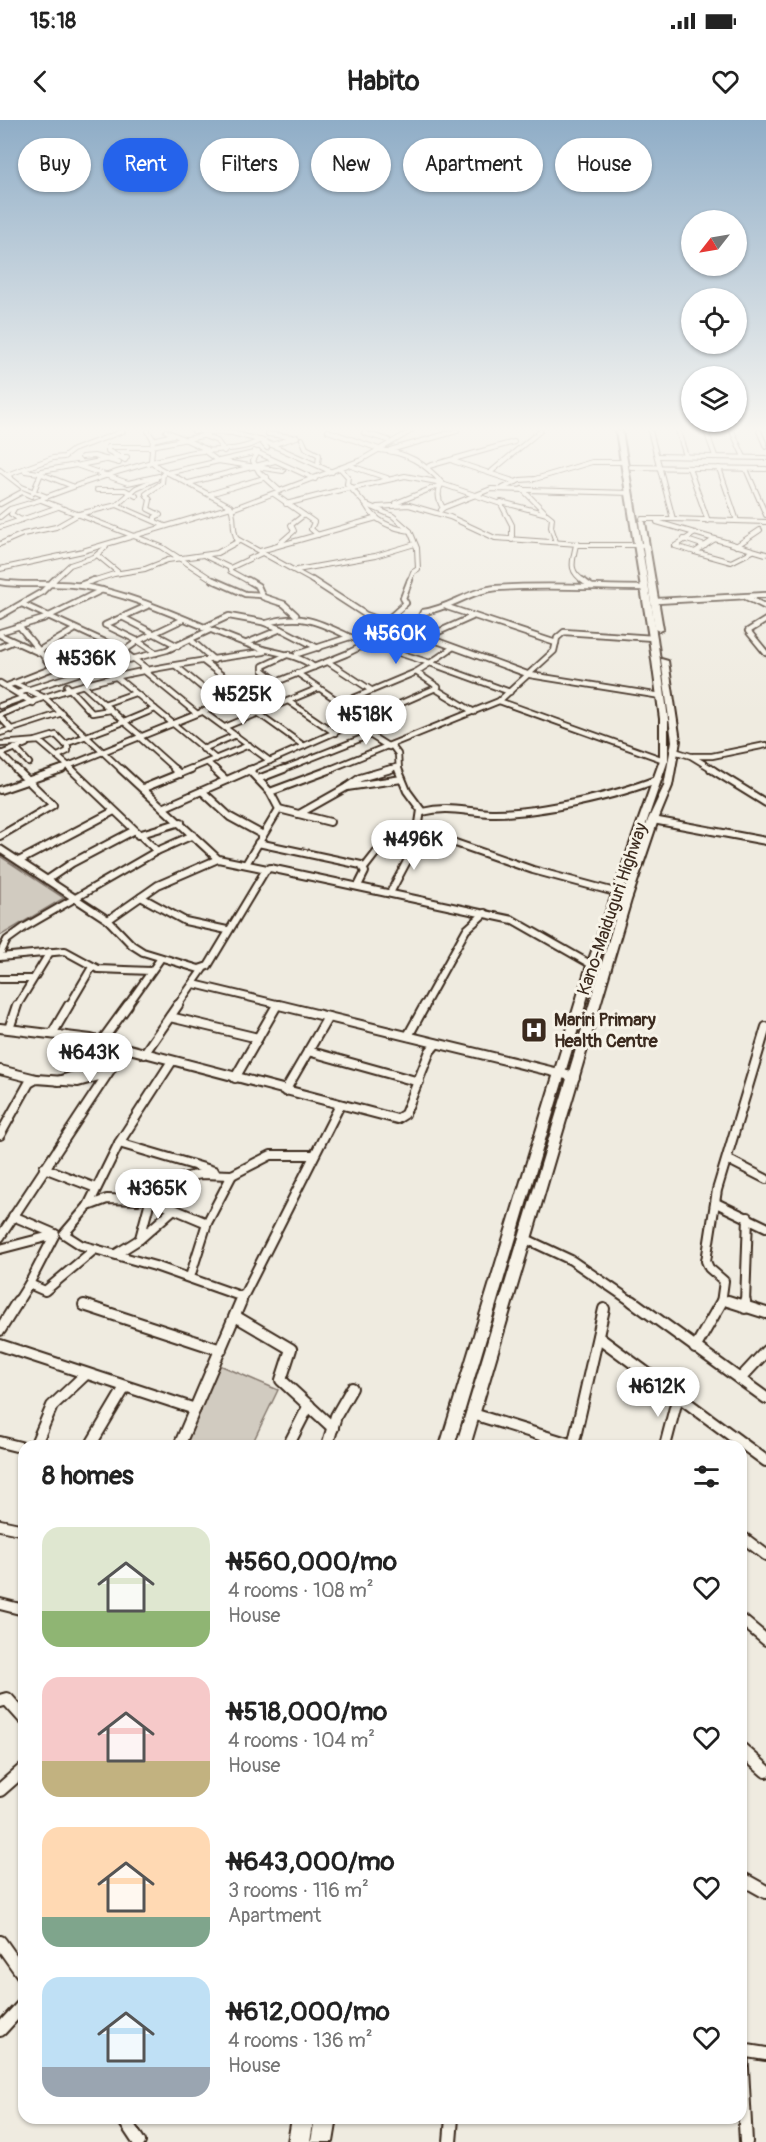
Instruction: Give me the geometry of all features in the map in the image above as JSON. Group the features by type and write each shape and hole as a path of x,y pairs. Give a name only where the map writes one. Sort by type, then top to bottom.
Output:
{"highway":[{"name":"Kano-Maiduguri Highway","path":"465,1440 626,900 653,820 668,786 675,728 657,601 637,525"},
{"name":"Kano-Maiduguri Highway","path":"449,1440 615,892 664,760 665,738 661,696 645,588 642,545 645,525"},
{"path":"299,2142 302,2124"},
{"path":"321,2142 325,2124"}],"street":[{"path":"0,544 23,534 59,525"},
{"path":"108,525 135,536 179,559 202,575 248,596 261,595 286,606 296,615 350,637 510,692"},
{"path":"232,525 232,530 239,540 297,570 359,611 452,648 530,675 661,696"},
{"path":"277,546 294,531 291,525"},
{"path":"313,525 311,529 318,536"},
{"path":"230,568 277,546 356,525"},
{"path":"389,525 410,531"},
{"path":"386,621 406,602 404,598 409,581 413,572 418,569 415,544 410,531 404,525"},
{"path":"464,525 490,537 512,540 642,545"},
{"path":"512,525 512,540"},
{"path":"551,525 556,542"},
{"path":"668,525 766,554"},
{"path":"0,568 113,543 165,526"},
{"path":"736,546 760,530"},
{"path":"695,533 675,546 731,562 753,551"},
{"path":"684,539 705,546"},
{"path":"695,552 715,539"},
{"path":"0,582 12,585 76,585 179,559 219,552 239,540"},
{"path":"0,616 50,585 70,565 97,555 113,543"},
{"path":"297,570 375,556 415,544"},
{"path":"578,544 572,562 573,574 594,587"},
{"path":"97,555 119,573"},
{"path":"202,555 230,568 231,572 258,586 261,595"},
{"path":"58,578 76,585 102,590 265,651"},
{"path":"0,790 68,768 171,723 372,644 420,618 423,612 447,607 462,597 495,588 645,588"},
{"path":"0,633 50,616 102,590"},
{"path":"657,601 766,595"},
{"path":"745,597 766,607"},
{"path":"22,604 123,651 196,713"},
{"path":"147,606 105,625 138,641 156,653"},
{"path":"447,607 556,643"},
{"path":"267,624 296,615"},
{"path":"202,628 228,616 267,624 318,648"},
{"path":"122,617 178,646"},
{"path":"427,637 472,617"},
{"path":"83,665 123,651 138,641 182,620"},
{"path":"766,620 748,631 766,653"},
{"path":"19,626 51,667"},
{"path":"247,643 280,629"},
{"path":"41,652 74,630"},
{"path":"18,693 89,670 178,646 210,630"},
{"path":"270,792 391,747 499,701 554,651 556,643 564,632 653,638"},
{"path":"0,633 12,642 41,652"},
{"path":"277,681 263,670 263,666 292,654 350,637"},
{"path":"192,641 214,660"},
{"path":"0,647 12,642"},
{"path":"7,686 112,645"},
{"path":"342,703 416,672 452,648"},
{"path":"12,730 0,716 69,689 144,668 176,666 265,651 292,654 314,667"},
{"path":"75,659 101,680"},
{"path":"202,661 245,693"},
{"path":"328,662 370,690"},
{"path":"176,666 221,703"},
{"path":"416,672 436,684 436,689 474,712"},
{"path":"297,673 366,720"},
{"path":"115,676 216,759"},
{"path":"61,679 92,712 100,713 110,710"},
{"path":"0,683 33,702"},
{"path":"14,683 45,698 165,807 218,859"},
{"path":"83,685 180,774"},
{"path":"225,727 319,688"},
{"path":"165,807 436,689"},
{"path":"104,704 135,693"},
{"path":"0,706 25,697"},
{"path":"288,701 335,733"},
{"path":"499,701 664,760"},
{"path":"65,744 155,709"},
{"path":"202,711 270,761"},
{"path":"0,734 62,713"},
{"path":"258,713 304,746"},
{"path":"354,725 391,747 398,754 396,767 422,812 418,830 421,835"},
{"path":"0,836 53,805 1,753 56,735 68,751 58,756"},
{"path":"203,749 236,735"},
{"path":"258,779 370,735"},
{"path":"36,741 58,756 157,851"},
{"path":"0,744 28,743"},
{"path":"144,788 249,744"},
{"path":"691,756 712,756 766,745"},
{"path":"15,748 29,763"},
{"path":"674,751 691,756 766,803"},
{"path":"208,763 226,780"},
{"path":"299,814 360,778 396,767"},
{"path":"249,770 270,792 279,809 330,822"},
{"path":"347,787 402,779"},
{"path":"422,812 443,807 491,813 530,810 608,796 658,779"},
{"path":"202,791 230,817 263,835"},
{"path":"246,864 279,809"},
{"path":"19,861 114,811"},
{"path":"653,820 766,843"},
{"path":"47,880 72,863 136,833 181,822"},
{"path":"358,886 365,867 393,831 441,838 533,870 615,892"},
{"path":"151,971 92,967 70,951 0,955 7,940 13,935 157,851 193,835"},
{"path":"390,893 421,835"},
{"path":"258,843 365,867"},
{"path":"0,849 108,920 132,945 161,958 203,969"},
{"path":"108,920 158,885 218,859 358,886 513,920 592,965"},
{"path":"144,1054 194,984 267,869"},
{"path":"141,897 185,921 227,930"},
{"path":"408,1036 466,930 485,913"},
{"path":"9,1029 19,999 50,952"},
{"path":"100,1042 128,1009 161,958"},
{"path":"52,1035 92,967"},
{"path":"0,978 31,979"},
{"path":"194,984 575,1077"},
{"path":"235,1078 277,1004"},
{"path":"170,1017 258,1038"},
{"path":"285,1091 328,1017"},
{"path":"695,1348 723,1300 724,1281 709,1268 706,1261 716,1203 727,1159 766,1027"},
{"path":"0,1028 100,1042 397,1119 405,1114 430,1051 436,1044"},
{"path":"0,1238 124,1048"},
{"path":"308,1051 419,1082"},
{"path":"0,1330 60,1234 88,1206 119,1143 172,1061"},
{"path":"58,1081 114,1063"},
{"path":"0,1070 66,1084 81,1083 107,1073"},
{"path":"2,1130 29,1083 36,1079"},
{"path":"182,1440 243,1297 340,1105"},
{"path":"119,1143 228,1175"},
{"path":"88,1206 107,1199 129,1201 149,1197 168,1180 188,1175 228,1175 271,1155 314,1155"},
{"path":"727,1159 766,1179"},
{"path":"44,1168 96,1188"},
{"path":"190,1277 207,1223 228,1175"},
{"path":"149,1197 207,1223"},
{"path":"140,1239 149,1197"},
{"path":"716,1203 766,1227"},
{"path":"116,1254 140,1239 174,1209"},
{"path":"13,1216 95,1249 190,1277 243,1297"},
{"path":"745,1308 748,1217"},
{"path":"0,1249 60,1234"},
{"path":"524,1239 571,1260 611,1286 766,1398"},
{"path":"29,1284 45,1291 95,1249"},
{"path":"723,1300 766,1313"},
{"path":"84,1305 221,1350"},
{"path":"574,1440 604,1310"},
{"path":"235,1316 291,1349 281,1380 333,1428"},
{"path":"598,1337 738,1440"},
{"path":"0,1345 195,1409"},
{"path":"740,1379 766,1351"},
{"path":"38,1440 52,1406 86,1374"},
{"path":"94,1440 125,1387"},
{"path":"329,1440 336,1416 352,1388"},
{"path":"667,1440 678,1396"},
{"path":"291,1440 309,1406"},
{"path":"473,1414 557,1440"},
{"path":"0,1442 18,1446"},
{"path":"747,1447 766,1461"},
{"path":"0,1525 18,1529"},
{"path":"747,1541 766,1555"},
{"path":"0,1604 18,1608"},
{"path":"747,1625 766,1640"},
{"path":"0,1701 7,1700 18,1712"},
{"path":"747,1754 766,1771"},
{"path":"0,1790 18,1774"},
{"path":"747,1881 766,1892"},
{"path":"0,1942 18,1968"},
{"path":"0,2030 18,2010"},
{"path":"747,2051 766,2054"},
{"path":"127,2124 139,2142"},
{"path":"450,2142 452,2124"},
{"path":"745,2124 746,2142"}],"shaded area":[{"path":"0,856 64,898 0,936"},
{"path":"215,1363 278,1390 254,1440 186,1440"}],"place":[{"name":"Mariri Primary Health Centre","path":"534,1030"}]}
